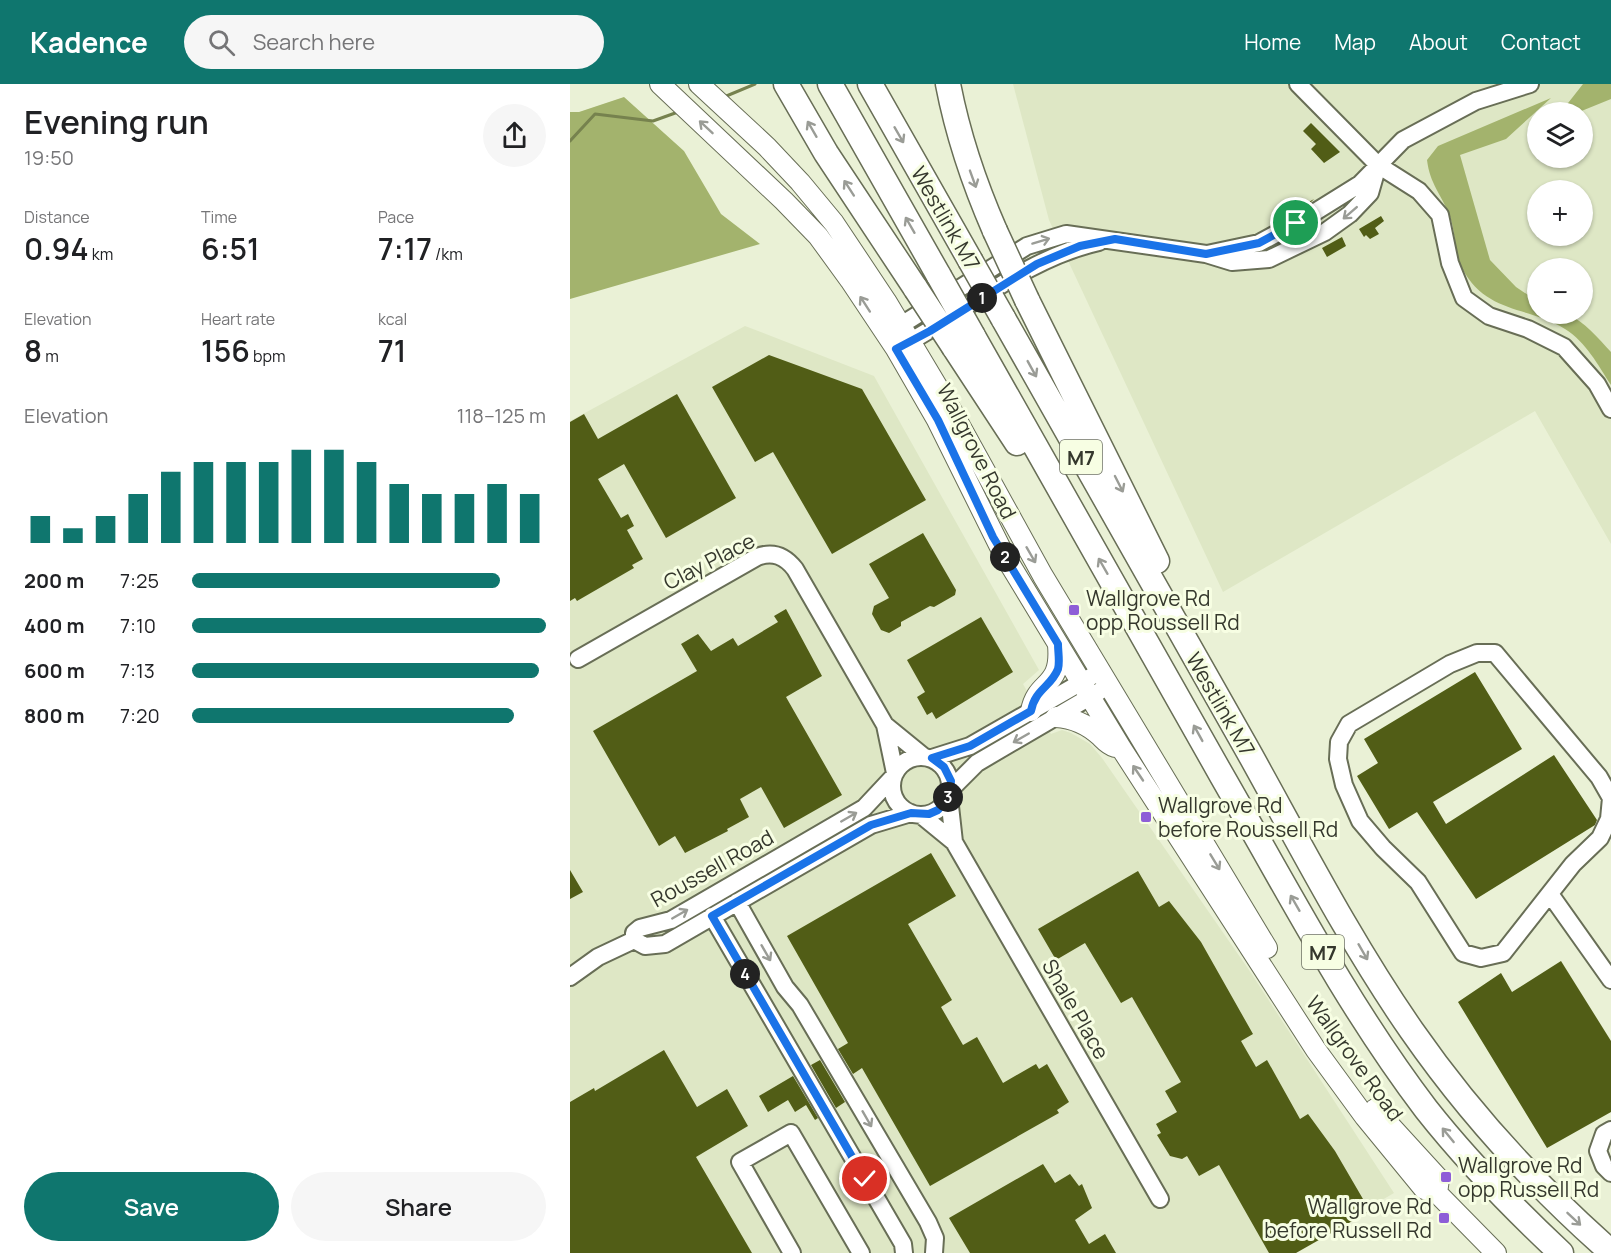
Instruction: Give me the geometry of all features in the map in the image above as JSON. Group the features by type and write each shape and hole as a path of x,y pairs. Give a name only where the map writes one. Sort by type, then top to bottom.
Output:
{"highway":[{"path":"786,84 826,153 916,289 964,342"},
{"name":"Westlink M7","path":"830,84 939,276 964,342 1030,463 1047,467 1292,899 1373,1034 1428,1111 1456,1144 1502,1196 1561,1253"},
{"name":"Westlink M7","path":"870,84 1332,900 1413,1032 1464,1101 1521,1167 1611,1252"},
{"name":"M7","path":"948,84 956,126 974,182 1027,300 1165,577 1159,596"}],"main road":[{"name":"Wallgrove Road","path":"660,84 749,167 818,236 898,338 993,537 1121,748 1331,1071 1424,1189 1437,1192 1496,1253"},
{"name":"Wallgrove Road","path":"699,84 766,147 834,223 898,338 1316,1028 1379,1114 1439,1179 1437,1192"},
{"path":"1031,711 1034,698 1057,671 1058,644"},
{"path":"1056,717 1078,721 1090,728 1109,745 1121,748"}],"street":[{"path":"1315,212 1360,184 1403,140 1466,107 1530,84"},
{"path":"1308,88 1378,165 1419,191 1440,215 1450,263 1464,298 1489,316 1528,329 1564,347 1597,384 1611,409"},
{"path":"898,338 1027,246 1066,234 1115,239 1206,254 1232,262 1269,259 1325,232 1350,214 1370,193 1378,165"},
{"path":"1206,254 1259,243 1296,223"},
{"name":"Clay Place","path":"578,659 757,557 773,554 783,557 795,569 885,725 894,775"},
{"path":"1477,653 1495,653 1599,777 1611,798 1609,819 1600,838 1573,864 1550,894 1503,953 1480,958 1463,953 1418,882 1383,848 1360,821 1344,785 1338,759 1339,742 1349,724 1450,664 1477,653"},
{"path":"1085,690 1056,717 977,763 938,810 916,814 899,805 895,799 892,792 894,775 906,761 970,746 1031,711 1085,690 1106,678"},
{"name":"Clay Place","path":"885,725 927,757"},
{"path":"927,757 944,767 951,781 950,793"},
{"name":"Roussell Road","path":"894,775 864,808 671,920 640,928 634,933 634,940 645,946 665,944 871,825 916,814"},
{"name":"Shale Place","path":"950,793 954,842"},
{"name":"Shale Place","path":"916,814 954,842 1160,1199"},
{"path":"1550,894 1611,980"},
{"path":"737,902 785,987 800,1005 928,1222 934,1238 934,1253"},
{"path":"712,916 903,1244 904,1253"},
{"path":"570,977 598,957 634,940"},
{"path":"1611,1130 1604,1134 1598,1151 1604,1166 1611,1173"},
{"path":"792,1253 740,1162 791,1133 861,1253"}],"shaded area":[{"path":"1013,84 1611,84 1611,544 1535,411 1223,592 1049,220"},
{"path":"745,326 874,376 1039,670 1023,684 1051,734 1062,730 1071,733 1090,744 1102,758 1249,970 1394,1193 1291,1253 570,1253 570,421"}],"green space":[{"path":"1583,84 1611,84 1611,99 1593,106 1593,102 1569,102"},
{"path":"624,97 684,151 721,214 760,244 570,299 570,112 579,112"},
{"path":"1527,108 1527,120 1506,139 1460,155 1490,260 1516,287 1527,294 1527,313 1483,294 1462,268 1451,221 1428,168 1427,160 1438,146"},
{"path":"1555,324 1583,324 1611,352 1611,385 1591,354 1565,329"}],"building":[{"path":"1311,123 1340,152 1324,163 1311,149 1316,144 1303,131"},
{"path":"1314,199 1306,207 1305,213 1310,221 1321,222 1302,231 1306,224 1305,218 1301,214 1290,213"},
{"path":"1381,216 1384,221 1375,228 1379,234 1370,239 1366,235 1364,237 1359,229"},
{"path":"1342,237 1346,246 1327,257 1322,248"},
{"path":"769,355 862,389 926,500 832,554 773,452 755,462 712,387"},
{"path":"677,394 736,498 666,538 624,464 598,479 621,518 628,514 634,526 627,530 643,559 632,565 634,568 577,601 575,598 570,601 570,422 584,414 598,439"},
{"path":"923,533 956,590 955,595 901,622 901,626 889,633 881,630 872,614 874,606 889,598 869,564"},
{"path":"786,609 822,676 786,697 842,795 784,828 761,787 740,799 749,817 727,829 728,831 685,853 675,836 659,846 593,731 697,671 681,644 698,634 711,651 733,638 738,646 778,622 774,616"},
{"path":"981,617 1013,672 936,719 932,712 927,715 917,697 925,692 907,660"},
{"path":"1475,672 1522,749 1433,802 1446,824 1554,755 1597,820 1595,825 1476,899 1417,812 1389,829 1357,776 1378,763 1364,739"},
{"path":"931,853 956,896 908,924 952,1000 941,1007 963,1045 977,1037 1003,1083 1036,1064 1039,1069 1047,1064 1069,1102 1057,1110 1059,1113 930,1186 862,1068 853,1074 838,1049 848,1043 787,936"},
{"path":"570,870 583,892 570,899"},
{"path":"1138,871 1159,907 1169,901 1201,942 1253,1034 1241,1041 1256,1067 1267,1060 1300,1119 1308,1114 1335,1151 1370,1211 1296,1253 1269,1253 1219,1165 1199,1176 1187,1156 1182,1159 1170,1156 1157,1135 1161,1133 1156,1124 1177,1112 1165,1091 1181,1082 1132,997 1121,1003 1085,943 1056,960 1038,929"},
{"path":"1561,961 1611,1041 1611,1112 1547,1148 1458,1002 1501,973 1512,992"},
{"path":"664,1050 697,1107 727,1089 748,1126 696,1157 752,1253 570,1253 570,1102 594,1088 595,1091"},
{"path":"820,1060 845,1102 836,1108 811,1065"},
{"path":"793,1076 818,1118 815,1120 806,1105 795,1112 788,1100 768,1112 759,1096"},
{"path":"1043,1164 1055,1183 1070,1174 1079,1186 1082,1184 1092,1208 1075,1220 1089,1244 1105,1234 1116,1253 970,1253 949,1218"}],"waterway":[{"path":"724,97 755,84"},
{"path":"570,141 595,114 653,121 678,112"}],"place":[{"name":"Wallgrove Rd opp Roussell Rd","path":"1074,610"},
{"name":"Wallgrove Rd before Roussell Rd","path":"1146,817"},
{"name":"Wallgrove Rd opp Russell Rd","path":"1446,1177"},
{"name":"Wallgrove Rd before Russell Rd","path":"1444,1218"}],"route":[{"path":"865,1179 712,916 871,825 911,813 921,815 938,810 949,797 951,781 944,767 932,758 970,746 1031,711 1034,698 1054,677 1059,664 1058,644 993,537 938,420 896,349 930,331 1037,264 1080,246 1115,239 1206,254 1259,243 1296,223"}]}
